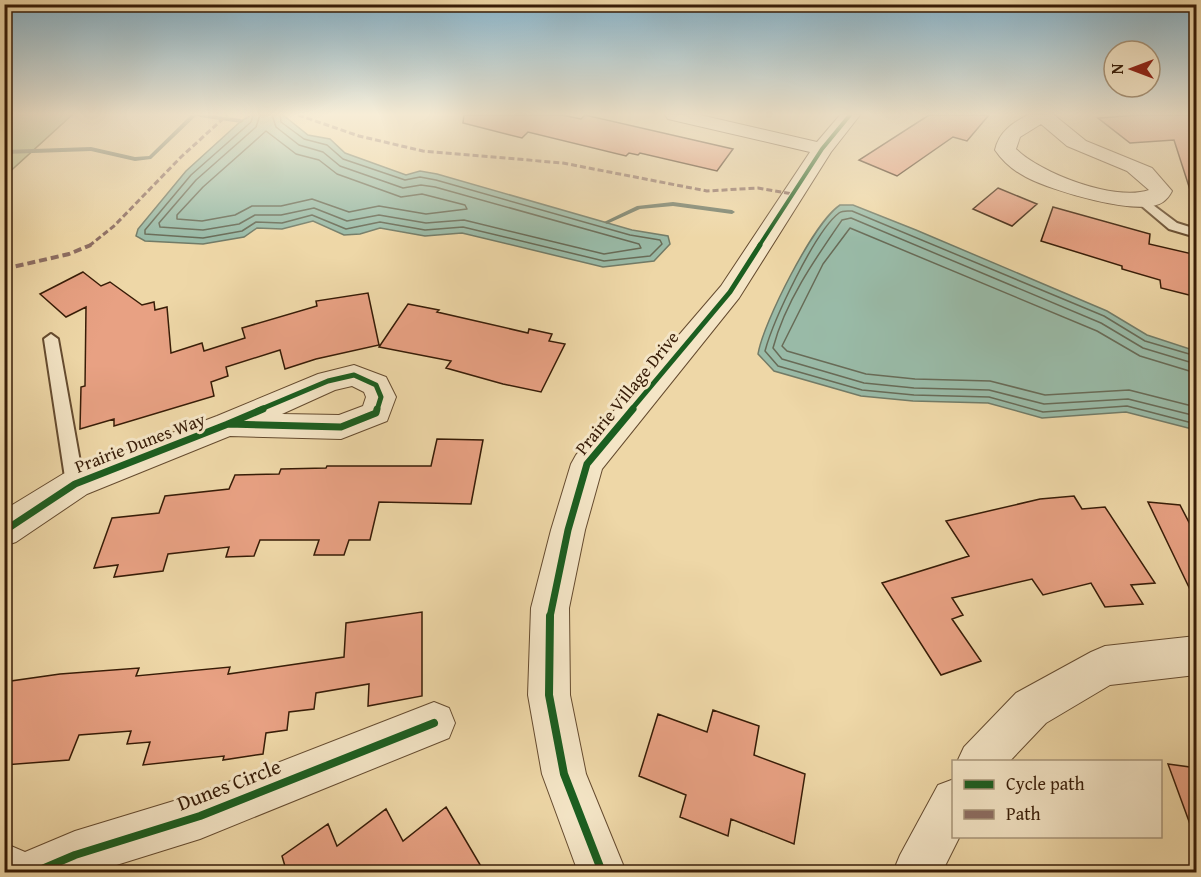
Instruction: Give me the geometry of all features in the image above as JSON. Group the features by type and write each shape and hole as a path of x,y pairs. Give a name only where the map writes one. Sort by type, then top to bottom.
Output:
{"street":[{"name":"Prairie Village Drive","path":"602,873 564,774 549,695 550,608 568,530 587,464 730,291 818,156"},
{"path":"1009,156 1029,172 1089,193 1124,200 1141,200 1154,198 1161,191 1153,177 1108,156"},
{"name":"Prairie Dunes Way","path":"4,531 75,484 228,424"},
{"path":"982,760 1031,708 1105,666 1197,656"},
{"name":"Dunes Circle","path":"35,873 86,851 200,816 434,723"},
{"path":"917,873 952,805"},
{"path":"4,867 13,873"}],"lane":[{"path":"1141,200 1173,226 1197,233"},
{"path":"51,339 75,484"}],"green space":[{"path":"5,156 27,156 5,176"}],"water":[{"path":"203,156 353,156 406,175 420,171 437,174 632,230 668,236 670,244 654,261 603,267 462,233 425,236 380,228 360,234 344,235 313,221 282,229 257,228 244,237 203,244 145,241 136,236 138,229 186,171"},
{"path":"840,205 853,205 916,230 1107,311 1147,335 1196,351 1196,430 1126,412 1042,418 988,403 913,401 861,396 774,371 758,354 769,320 804,251 829,215"}],"building":[{"path":"653,156 728,156 717,171"},
{"path":"865,156 926,156 897,176 859,160"},
{"path":"1179,156 1197,156 1197,195 1192,196"},
{"path":"998,188 1037,204 1012,226 973,209"},
{"path":"1053,207 1150,234 1149,244 1197,255 1197,297 1161,288 1160,280 1122,269 1122,266 1041,241"},
{"path":"83,272 101,286 110,282 142,305 154,302 155,310 167,307 171,353 202,343 204,351 245,338 242,328 317,306 316,301 368,293 379,345 316,359 285,369 280,350 226,367 228,376 211,382 214,396 114,426 114,419 80,429 81,387 85,386 86,307 66,317 40,294"},
{"path":"408,304 528,333 529,329 552,334 549,341 565,344 541,392 503,384 446,368 451,361 379,347"},
{"path":"437,439 483,440 471,504 379,502 370,540 349,540 344,555 314,555 319,540 260,540 254,556 226,557 229,547 168,554 163,571 114,577 118,565 94,568 112,518 159,513 165,496 229,489 235,475 279,474 281,469 326,468 327,466 431,466"},
{"path":"1074,496 1082,509 1105,507 1155,583 1131,585 1143,604 1105,607 1091,583 1043,595 1032,579 952,598 963,615 952,619 981,661 941,675 882,583 969,556 946,521 1040,499"},
{"path":"1148,502 1180,505 1192,528 1197,529 1197,604"},
{"path":"422,612 422,696 368,706 369,684 316,693 314,709 289,712 287,730 266,733 263,754 223,760 224,756 143,765 150,742 127,744 131,731 79,735 69,760 4,765 4,682 60,674 139,668 136,676 230,667 228,674 344,657 346,623"},
{"path":"713,710 759,726 754,755 805,774 794,844 731,819 728,836 680,817 686,795 639,776 658,714 707,732"},
{"path":"1168,764 1197,768 1197,835 1194,835"},
{"path":"446,807 485,873 287,873 282,856 328,824 337,846 386,809 403,841"}],"waterway":[{"path":"121,156 135,159 152,156"},
{"path":"607,222 639,207 673,204 732,212"}],"marked path":[{"path":"4,269 69,254 96,242 182,156"},
{"path":"480,156 563,163 707,191 758,188 793,194"}],"cycle path":[{"path":"602,872 564,774 549,695 550,608 568,530 587,464 730,292 818,156"},
{"path":"4,531 75,484 228,424 328,381 354,375 376,385 381,397 376,413 341,427 228,424"},
{"path":"35,872 75,855 200,816 434,723"}]}
